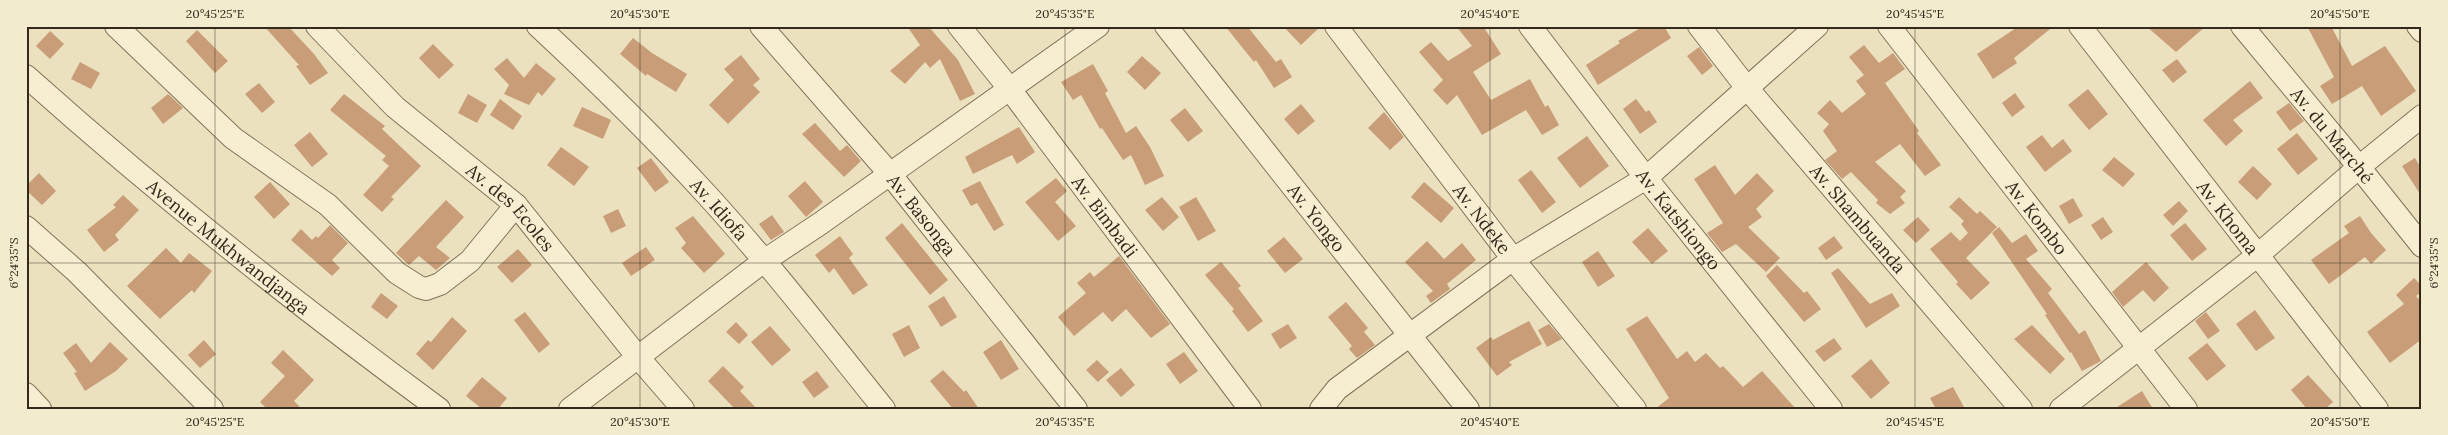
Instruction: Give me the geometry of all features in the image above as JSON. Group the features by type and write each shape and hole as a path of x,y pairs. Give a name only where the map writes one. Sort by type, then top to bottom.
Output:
{"street":[{"path":"116,26 233,138 328,205 397,272 419,288 426,289 440,284 470,261 516,205"},
{"name":"Av. des Ecoles","path":"317,26 395,107 516,205 637,356 683,409"},
{"name":"Av. Idiofa","path":"538,26 603,86 707,195 764,261 884,409"},
{"name":"Av. Basonga","path":"761,26 890,174 1076,409"},
{"name":"Av. Bimbadi","path":"959,26 1009,88 1250,409"},
{"path":"570,409 764,261 1098,26"},
{"name":"Av. Yongo","path":"1166,26 1411,334 1468,409"},
{"name":"Av. Ndeke","path":"1336,26 1513,259 1635,409"},
{"name":"Av. Katshiongo","path":"1530,26 1646,178 1831,409"},
{"name":"Av. Shambuanda","path":"1699,26 1747,88 2021,409"},
{"path":"1321,409 1337,389 1513,259 1646,178 1817,26"},
{"name":"Av. Kombo","path":"1888,26 2186,409"},
{"name":"Av. Khoma","path":"2080,26 2378,409"},
{"name":"Av. du Marché","path":"2242,26 2422,246"},
{"path":"2418,26 2422,31"},
{"name":"Avenue Mukhwandjanga","path":"26,76 208,232 321,322 438,409"},
{"path":"2061,409 2258,255 2359,167 2422,116"},
{"path":"26,227 77,272 212,409"},
{"path":"26,394 40,409"}],"building":[{"path":"264,26 288,26 314,54 328,73 310,85 296,66 299,65"},
{"path":"907,26 928,26 958,60 975,94 960,101 940,59 930,68 925,62 905,84 890,71 920,45"},
{"path":"1225,26 1247,26 1276,62 1281,59 1292,77 1274,88 1256,60 1254,62"},
{"path":"1283,26 1321,26 1301,45"},
{"path":"1456,26 1483,26 1501,54 1473,72 1491,100 1530,79 1545,107 1548,105 1559,125 1542,135 1526,110 1482,135 1457,95 1447,105 1433,90 1443,80 1419,52 1431,42 1448,61 1472,46"},
{"path":"1644,26 1664,26 1671,38 1598,85 1586,65 1620,43 1618,41"},
{"path":"2019,26 2054,26 2014,58 2017,63 1993,79 1977,54"},
{"path":"2146,26 2206,26 2176,52"},
{"path":"2307,26 2331,26 2352,66 2385,46 2416,91 2381,116 2362,86 2332,104 2320,86 2334,77"},
{"path":"197,30 228,61 215,73 186,41"},
{"path":"50,31 64,44 50,59 36,46"},
{"path":"633,38 652,53 687,74 676,92 647,74 646,76 620,54"},
{"path":"433,44 454,65 439,79 419,58"},
{"path":"1864,45 1879,63 1893,53 1905,69 1885,83 1919,131 1917,133 1941,165 1925,176 1900,144 1875,162 1906,191 1900,197 1905,203 1890,214 1876,203 1878,200 1851,172 1842,179 1825,160 1837,151 1823,131 1829,124 1817,113 1830,100 1842,113 1866,94 1856,81 1864,75 1849,57"},
{"path":"1699,47 1713,66 1702,75 1687,56"},
{"path":"741,55 760,79 753,85 760,92 728,124 709,105 734,80 724,69"},
{"path":"1142,56 1161,73 1145,90 1127,72"},
{"path":"507,58 524,78 536,63 556,79 542,96 538,92 529,105 504,94 509,85 494,69"},
{"path":"2177,59 2187,72 2173,83 2162,70"},
{"path":"80,62 100,73 91,89 71,79"},
{"path":"1093,64 1108,91 1105,93 1126,133 1136,126 1150,147 1164,176 1145,185 1131,155 1123,160 1102,128 1100,129 1081,95 1073,100 1061,82"},
{"path":"2250,81 2263,98 2233,120 2243,131 2226,146 2203,120"},
{"path":"259,83 275,102 262,113 245,94"},
{"path":"2088,89 2108,114 2089,130 2068,105"},
{"path":"2015,93 2025,107 2012,117 2002,103"},
{"path":"168,94 183,108 163,124 151,108"},
{"path":"344,94 385,126 382,129 421,166 391,197 394,199 382,212 363,195 389,166 382,160 386,156 330,110"},
{"path":"468,94 487,105 477,123 458,113"},
{"path":"500,99 522,116 513,130 490,115"},
{"path":"1636,99 1646,112 1649,110 1657,122 1640,134 1623,109"},
{"path":"2289,103 2304,121 2290,131 2276,112"},
{"path":"1301,104 1315,121 1298,135 1284,119"},
{"path":"582,107 611,120 603,139 573,126"},
{"path":"1185,108 1203,131 1188,142 1170,120"},
{"path":"1384,112 1404,137 1390,150 1368,128"},
{"path":"815,123 840,151 847,145 861,161 844,177 802,134"},
{"path":"1019,127 1035,152 1017,164 1012,155 973,174 965,157"},
{"path":"310,132 328,154 312,167 294,145"},
{"path":"2297,133 2318,159 2298,175 2277,149"},
{"path":"2042,135 2052,148 2063,139 2072,151 2045,172 2026,147"},
{"path":"1587,136 1609,166 1580,188 1557,158"},
{"path":"561,147 589,167 574,186 547,165"},
{"path":"2114,157 2135,174 2123,187 2102,170"},
{"path":"651,158 669,182 655,192 637,168"},
{"path":"2415,158 2422,170 2422,197 2402,166"},
{"path":"1715,165 1735,195 1757,173 1774,191 1756,209 1762,217 1748,227 1780,258 1766,272 1736,244 1722,252 1707,233 1723,223 1694,179"},
{"path":"2253,166 2272,184 2257,200 2238,182"},
{"path":"1531,170 1556,202 1542,213 1518,180"},
{"path":"39,173 56,191 42,205 26,190 26,186"},
{"path":"1056,178 1067,191 1055,202 1076,226 1058,241 1025,202"},
{"path":"805,181 823,202 806,217 788,196"},
{"path":"980,181 1004,225 994,231 977,203 971,206 962,190"},
{"path":"270,182 290,204 274,219 254,197"},
{"path":"1424,182 1454,208 1441,223 1411,197"},
{"path":"123,195 139,210 115,235 119,240 104,252 87,230 116,207 113,205"},
{"path":"1162,197 1179,217 1163,231 1145,210"},
{"path":"1196,197 1216,231 1198,241 1179,207"},
{"path":"1959,197 1977,214 1980,211 1997,227 1966,258 1990,283 1971,300 1956,284 1958,282 1930,249 1951,232 1960,241 1968,233 1961,224 1964,221 1949,207"},
{"path":"2073,198 2083,216 2069,224 2059,206"},
{"path":"446,200 464,217 436,247 450,258 436,270 419,256 409,265 396,253"},
{"path":"2179,201 2188,211 2173,226 2163,215"},
{"path":"618,209 626,226 611,233 603,216"},
{"path":"772,215 784,232 771,240 759,224"},
{"path":"693,216 725,254 704,273 681,248 686,243 675,228"},
{"path":"2360,216 2371,233 2386,250 2371,264 2365,257 2329,284 2311,260 2349,233 2344,226"},
{"path":"1918,217 1930,230 1916,243 1903,230"},
{"path":"2103,217 2113,232 2101,240 2091,225"},
{"path":"902,223 948,280 930,295 885,238"},
{"path":"2185,223 2207,249 2192,261 2170,235"},
{"path":"330,225 348,243 332,260 340,268 332,276 291,240 301,229 312,240 316,236 318,238"},
{"path":"1999,227 2012,243 2026,234 2038,251 2026,259 2052,289 2048,293 2079,334 2085,330 2101,361 2082,371 2045,315 2047,314 1992,233"},
{"path":"1648,228 1668,251 1652,264 1632,242"},
{"path":"840,236 853,254 849,258 868,285 853,295 834,268 829,273 815,255"},
{"path":"1834,236 1843,248 1826,260 1818,248"},
{"path":"1284,237 1303,259 1285,273 1267,251"},
{"path":"1427,241 1444,259 1462,243 1476,260 1447,284 1450,289 1431,303 1426,296 1433,291 1405,262"},
{"path":"646,247 655,260 631,276 622,263"},
{"path":"166,248 181,263 189,253 212,271 194,293 192,290 160,319 127,286"},
{"path":"518,249 532,265 512,283 497,267"},
{"path":"1598,251 1615,276 1598,287 1582,262"},
{"path":"1119,256 1170,324 1151,338 1126,309 1112,322 1103,312 1074,336 1058,317 1086,293 1077,283 1090,272 1094,277"},
{"path":"1221,262 1241,286 1238,288 1263,321 1248,332 1232,311 1234,309 1205,275"},
{"path":"2146,262 2169,288 2154,302 2143,290 2123,307 2112,292"},
{"path":"1777,265 1804,293 1807,291 1821,309 1804,322 1766,276"},
{"path":"1838,268 1870,304 1892,293 1900,306 1866,328 1831,273"},
{"path":"2414,278 2422,286 2422,291 2416,296 2422,303 2422,339 2390,363 2367,332 2404,304 2396,295"},
{"path":"381,293 398,306 387,319 371,307"},
{"path":"944,296 957,317 941,327 928,306"},
{"path":"1346,302 1368,328 1364,332 1375,345 1357,358 1349,349 1352,346 1328,317"},
{"path":"2255,310 2275,338 2256,351 2236,324"},
{"path":"525,312 550,344 539,353 514,320"},
{"path":"2206,312 2220,331 2208,339 2195,321"},
{"path":"1647,316 1677,359 1687,351 1695,362 1706,353 1720,368 1723,366 1743,387 1762,371 1796,409 1655,409 1669,398 1626,329"},
{"path":"452,317 467,331 433,370 416,354 428,340 431,342"},
{"path":"1529,321 1542,344 1509,362 1512,365 1497,376 1476,348 1491,337 1493,340"},
{"path":"736,322 748,335 739,344 726,332"},
{"path":"1288,324 1297,338 1280,349 1271,334"},
{"path":"1549,324 1562,339 1547,347 1538,330"},
{"path":"909,325 920,348 904,357 892,334"},
{"path":"2032,325 2065,359 2050,374 2014,339"},
{"path":"770,326 791,350 772,366 751,342"},
{"path":"1834,338 1842,349 1824,362 1815,351"},
{"path":"204,340 216,354 200,368 188,355"},
{"path":"1001,340 1019,369 1001,380 983,352"},
{"path":"110,342 128,359 116,371 85,391 74,373 77,372 63,353 76,343 91,363"},
{"path":"2207,343 2226,366 2207,381 2188,358"},
{"path":"283,350 314,380 294,401 302,409 267,409 260,402 285,376 271,363"},
{"path":"1184,352 1198,371 1180,384 1166,364"},
{"path":"1871,359 1890,383 1871,399 1851,376"},
{"path":"1097,360 1109,372 1098,382 1086,370"},
{"path":"723,366 744,387 740,391 757,409 735,409 708,381"},
{"path":"1121,368 1135,385 1121,397 1106,380"},
{"path":"943,370 964,392 966,390 979,409 953,409 930,381"},
{"path":"817,371 829,387 814,398 802,382"},
{"path":"2308,375 2333,402 2325,409 2307,409 2291,390"},
{"path":"482,377 507,398 498,409 482,409 466,396"},
{"path":"1953,387 1965,409 1936,409 1930,398"},
{"path":"2142,391 2153,409 2114,409"}]}
